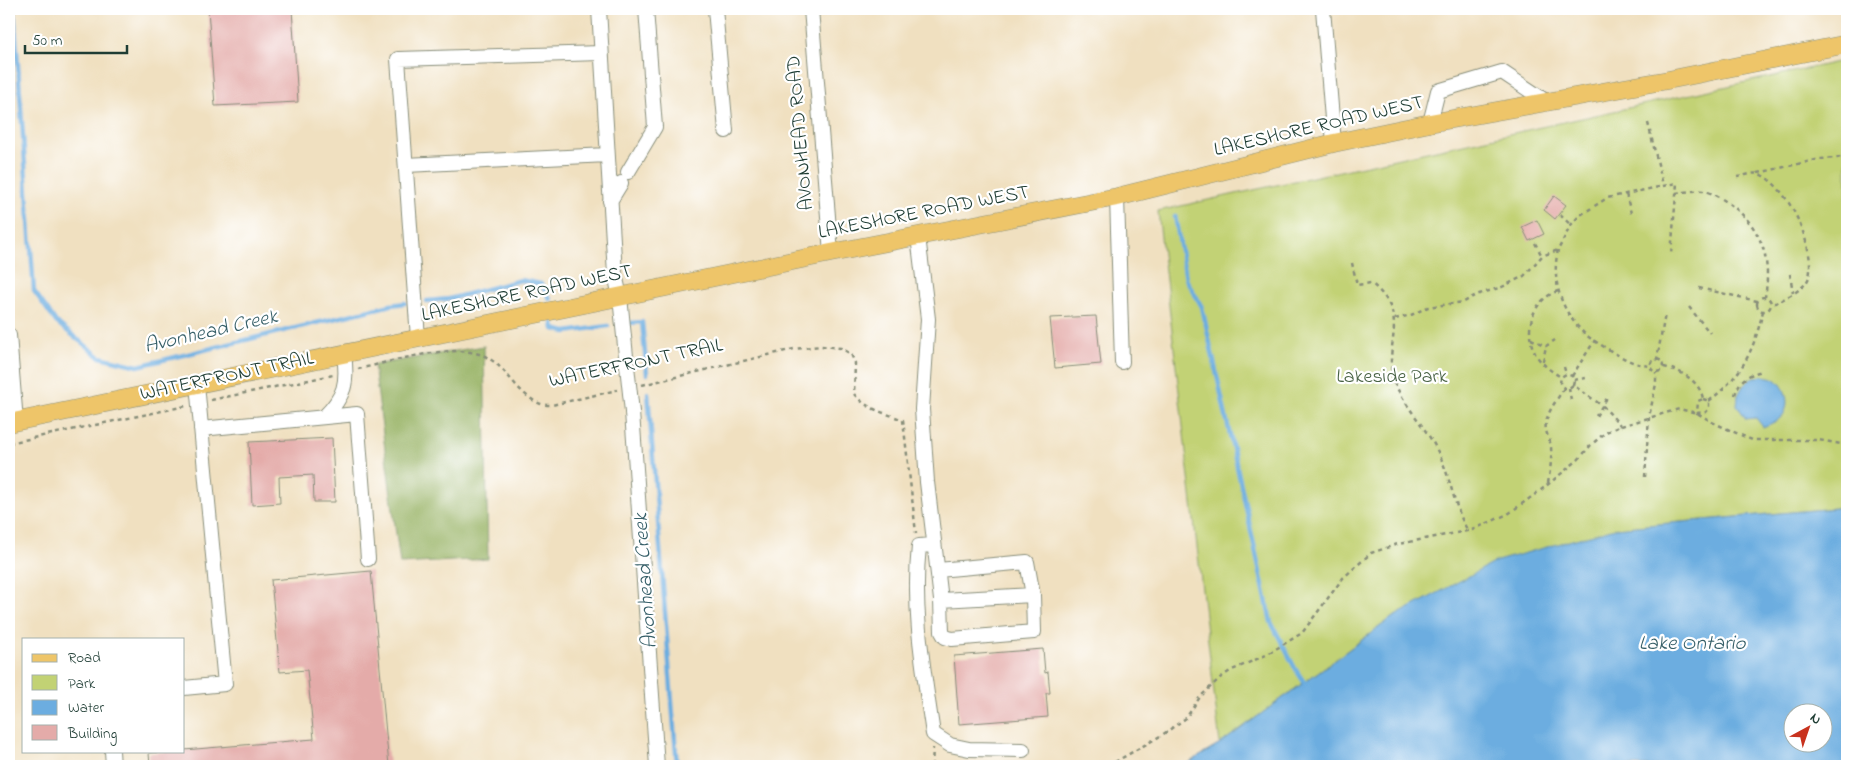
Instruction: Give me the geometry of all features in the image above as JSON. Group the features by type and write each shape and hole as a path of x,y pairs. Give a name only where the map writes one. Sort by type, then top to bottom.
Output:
{"main road":[{"name":"LAKESHORE ROAD WEST","path":"13,422 832,253 1117,197 1334,143 1430,123 1668,80 1847,44"}],"street":[{"path":"599,9 615,274 620,297 632,412 656,766"},
{"path":"715,9 726,131"},
{"name":"AVONHEAD ROAD","path":"811,9 832,253"},
{"path":"1323,9 1334,143"},
{"path":"610,201 655,127 649,13"},
{"path":"418,338 398,59 602,53"},
{"path":"1430,123 1438,90 1502,72 1546,102"},
{"path":"406,165 607,155"},
{"path":"1117,197 1122,362"},
{"path":"918,236 928,319 922,409 927,482 941,600 942,632 945,637 952,640 1034,632 1033,595 1027,562 938,570"},
{"path":"9,335 13,422"},
{"path":"324,417 335,406 345,386 344,354"},
{"path":"185,688 225,684 197,384"},
{"path":"201,429 357,414 368,560"},
{"path":"934,545 919,546 916,576 920,652 933,734 950,745 969,749 1023,750"},
{"path":"941,600 1033,595"},
{"path":"112,752 114,766"}],"path":[{"path":"1648,123 1663,185"},
{"path":"1737,177 1847,155"},
{"path":"1757,173 1780,191 1801,226 1809,263 1808,278 1803,287 1776,303 1771,303"},
{"path":"1656,372 1650,366 1631,362 1584,333 1568,314 1558,291 1556,264 1558,250 1571,225 1585,212 1607,198 1677,183 1671,254"},
{"path":"1676,193 1704,191 1723,199 1742,212 1755,228 1767,262 1768,281 1765,297"},
{"path":"1626,194 1632,217"},
{"path":"1560,215 1571,225"},
{"path":"1534,243 1542,256"},
{"path":"1395,319 1411,315 1428,307 1464,302 1476,295 1502,287 1524,276 1542,256 1558,250"},
{"path":"1352,263 1358,284 1371,283 1383,293 1395,319 1392,361 1394,382 1437,450 1446,469 1460,516 1468,531"},
{"path":"1790,274 1793,293"},
{"path":"1699,288 1757,301"},
{"path":"1558,291 1551,293 1545,298 1531,317 1531,339 1535,354 1561,377"},
{"path":"1760,297 1769,299 1771,303 1769,309 1763,311 1757,308 1757,301 1760,297"},
{"path":"1689,307 1710,333"},
{"path":"1697,413 1706,412 1709,409 1709,401 1738,373 1746,362 1754,344 1763,311"},
{"path":"1657,358 1665,314"},
{"path":"1531,339 1546,346"},
{"path":"1542,362 1546,346 1555,340"},
{"path":"1572,376 1595,340"},
{"name":"WATERFRONT TRAIL","path":"635,386 794,349 821,346 841,348 851,354 855,363 854,394 861,403 871,410 886,412 903,420 919,546"},
{"name":"WATERFRONT TRAIL","path":"9,443 455,350 483,355 523,392 541,405 552,405 626,389"},
{"path":"1650,366 1652,360 1657,358"},
{"path":"1657,358 1662,361 1664,367"},
{"path":"1564,367 1566,374"},
{"path":"1656,372 1661,371 1664,367"},
{"path":"1664,367 1683,374 1695,382 1703,399"},
{"path":"1735,395 1738,386 1744,378 1750,374 1762,371"},
{"path":"1645,477 1649,417 1656,384 1656,372"},
{"path":"1738,373 1744,378"},
{"path":"1566,374 1572,376 1573,384 1569,388 1564,388 1560,383 1561,377 1566,374"},
{"path":"1574,380 1586,378"},
{"path":"1573,384 1614,416 1621,426"},
{"path":"1547,484 1552,458 1551,444 1546,434 1545,425 1564,388"},
{"path":"1569,388 1571,400"},
{"path":"1596,416 1607,398"},
{"path":"1697,413 1696,404 1698,401 1703,399 1709,401"},
{"path":"1108,766 1162,735 1186,718 1200,697 1230,671 1266,655 1302,633 1343,578 1372,554 1398,544 1468,531 1508,514 1578,460 1606,432 1679,408 1697,413 1752,440 1818,440 1847,445"}],"green space":[{"name":"Lakeside Park","path":"1847,60 1847,507 1615,528 1393,617 1220,744 1158,211"},
{"path":"484,346 488,559 400,564 374,365"}],"water":[{"path":"1764,376 1774,378 1779,382 1786,396 1787,406 1781,417 1763,427 1756,418 1746,419 1737,405 1738,395 1743,386 1753,377"},
{"name":"Lake Ontario","path":"1847,507 1847,766 1183,766 1220,744 1393,617 1497,561 1615,528"}],"building":[{"path":"208,9 292,9 298,102 215,106"},
{"path":"1554,196 1566,205 1555,219 1544,210"},
{"path":"1537,220 1544,234 1529,241 1522,227"},
{"path":"1096,316 1101,364 1055,368 1050,318"},
{"path":"332,438 335,502 314,502 313,475 279,477 280,503 252,505 249,442"},
{"path":"371,571 389,766 150,766 149,753 185,752 185,750 314,739 307,670 280,672 271,580"},
{"path":"1043,649 1045,673 1048,672 1050,693 1046,693 1048,717 959,724 954,656"}],"waterway":[{"name":"Avonhead Creek","path":"14,9 34,291 56,322 100,357 138,366 405,303"},
{"path":"1175,216 1186,279 1202,307 1271,622 1306,685"},
{"name":"Avonhead Creek","path":"427,301 449,299 521,280 541,284 550,299"},
{"name":"Avonhead Creek","path":"630,323 642,322 647,374"},
{"name":"Avonhead Creek","path":"553,323 554,329 566,332 608,326"},
{"name":"Avonhead Creek","path":"648,393 677,766"}]}
